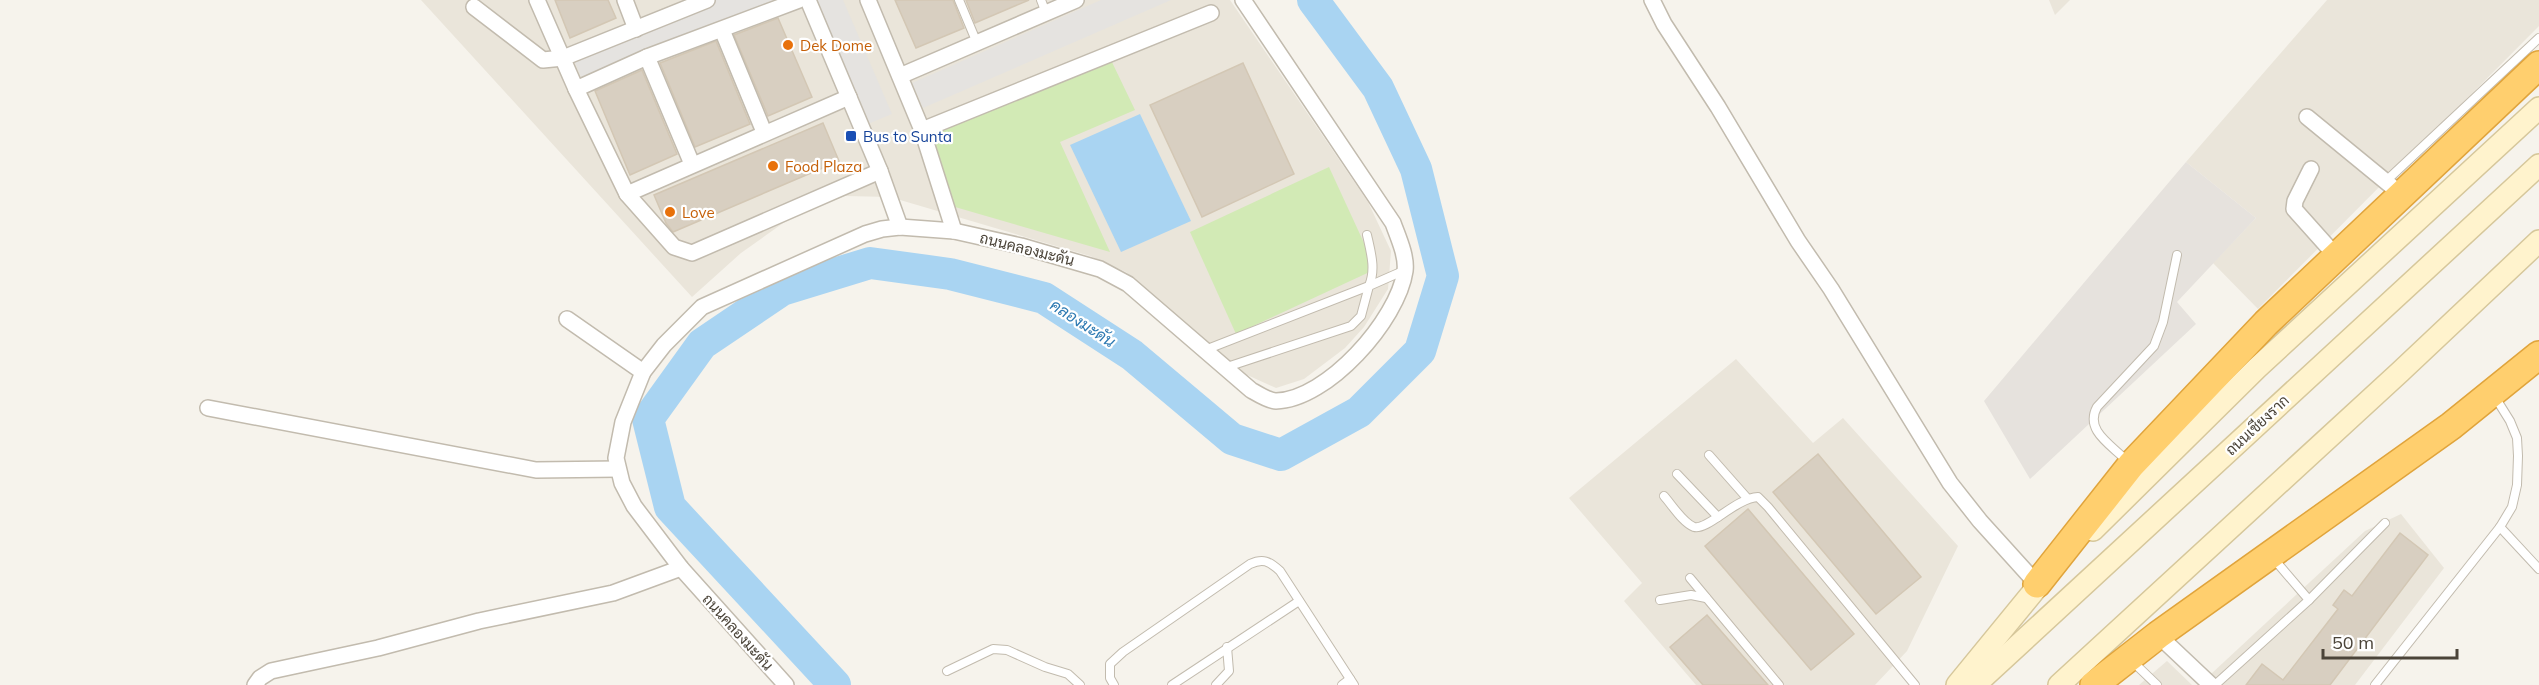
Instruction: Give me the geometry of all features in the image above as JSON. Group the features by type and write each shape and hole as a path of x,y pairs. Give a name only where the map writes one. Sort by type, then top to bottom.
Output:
{"highway":[{"path":"2037,584 2131,465 2266,323 2336,256 2394,188 2424,172 2539,66"},
{"path":"2094,685 2158,635 2451,426 2539,355"}],"main road":[{"path":"1957,685 2037,584 2257,368 2539,108"},
{"name":"ถนนเชียงราก","path":"1975,685 2539,165"},
{"path":"2059,685 2539,241"}],"street":[{"path":"537,0 576,89 627,194 674,247 692,252 880,171"},
{"path":"625,0 636,29"},
{"path":"474,8 543,60 563,58 707,0"},
{"path":"576,89 647,57 799,0"},
{"path":"808,0 880,171 900,227"},
{"path":"868,0 922,130 954,231"},
{"path":"900,76 977,43 1044,6 1076,0"},
{"path":"1243,0 1393,223 1401,246 1405,270"},
{"path":"1652,0 1664,24 1718,107 1798,241 1831,289 1950,483 1980,521 2037,584"},
{"path":"922,130 1211,13"},
{"path":"722,30 764,132"},
{"path":"647,57 692,164"},
{"path":"627,194 764,132 849,97"},
{"path":"2307,117 2394,188"},
{"path":"2311,169 2295,201 2294,209 2336,256"},
{"name":"ถนนคลองมะดัน","path":"786,685 681,568 633,506 618,469 616,458 623,422 643,372 664,345 702,307 865,234 900,227 954,231 1021,246 1100,268 1128,284 1251,390 1274,401 1298,396 1320,386 1370,342 1398,293 1405,270"},
{"path":"567,319 643,372"},
{"path":"208,408 536,470 618,469"},
{"path":"255,685 260,678 271,671 378,648 479,621 613,592 681,568"},
{"path":"2158,635 2211,685"}],"lane":[{"path":"959,0 977,43"},
{"path":"2394,188 2539,38"},
{"path":"1224,368 1352,326 1361,316 1373,277 1373,262 1367,235"},
{"path":"2131,465 2094,430 2092,417 2097,407 2154,346 2163,322 2177,255"},
{"path":"1205,350 1405,270"},
{"path":"2375,685 2500,527 2512,507 2517,485 2517,438 2510,421 2493,394"},
{"path":"1709,454 1747,498"},
{"path":"1677,474 1718,517"},
{"path":"1664,496 1686,521 1695,527 1704,527 1747,498 1758,497 1916,685"},
{"path":"2215,685 2308,600 2385,523"},
{"path":"2500,527 2539,569"},
{"path":"2270,554 2308,600"},
{"path":"1114,685 1110,678 1110,664 1123,652 1250,564 1260,560 1270,562 1280,571 1352,682 1342,685"},
{"path":"1690,578 1779,685"},
{"path":"1660,600 1691,595 1706,598"},
{"path":"1172,685 1227,646 1299,601"},
{"path":"1216,685 1230,671 1227,646"},
{"path":"947,671 993,649 1007,650 1045,667 1068,674 1080,685"},
{"path":"2129,658 2157,685"}],"shaded area":[{"path":"421,0 1230,0 1368,202 1391,251 1388,289 1364,327 1345,348 1304,379 1276,388 1245,374 1126,272 1090,256 890,197 845,196 796,214 741,253 692,297"},
{"path":"712,0 783,0 583,82 573,57"},
{"path":"808,0 843,0 892,114 863,126"},
{"path":"1101,0 1171,0 923,108 912,83"},
{"path":"2049,0 2070,0 2055,15"},
{"path":"2327,0 2539,0 2539,26 2258,309 2213,263 2256,218 2186,162"},
{"path":"2186,162 2256,218 2177,302 2196,324 2030,479 1984,401"},
{"path":"1736,359 1813,443 1843,418 1958,546 1907,651 1875,685 1696,685 1624,601 1642,583 1569,498"},
{"path":"2401,514 2444,568 2355,685 2223,685 2211,674 2365,531"},
{"path":"2167,661 2192,685 2139,685"}],"green space":[{"path":"1110,58 1135,110 1060,142 1110,252 955,207 931,130"},
{"path":"1329,167 1376,269 1236,334 1190,232"}],"water":[{"path":"1140,114 1191,221 1121,252 1070,145"}],"building":[{"path":"555,0 608,0 616,18 570,38"},
{"path":"895,0 953,0 964,28 916,48"},
{"path":"966,0 1029,0 975,23"},
{"path":"778,18 812,97 768,116 734,35"},
{"path":"716,41 750,124 695,147 660,63"},
{"path":"1243,63 1294,174 1202,217 1150,105"},
{"path":"642,70 677,154 630,175 595,91"},
{"path":"823,123 839,161 673,232 666,223 654,195"},
{"path":"1818,454 1921,577 1876,614 1773,492"},
{"path":"1748,509 1854,634 1811,670 1705,546"},
{"path":"2400,533 2428,555 2330,685 2246,685 2262,664 2283,680 2338,609 2333,605 2344,590 2352,596"},
{"path":"1707,615 1768,685 1703,685 1670,647"}],"waterway":[{"name":"คลองมะดัน","path":"835,685 670,507 648,419 702,344 782,290 870,263 950,274 1044,298 1132,355 1232,439 1281,455 1359,412 1420,351 1443,276 1416,169 1378,88 1313,0"}],"place":[{"name":"Dek Dome","path":"788,45"},
{"name":"Bus to Sunta","path":"851,136"},
{"name":"Food Plaza","path":"773,166"},
{"name":"Love","path":"670,212"}]}
